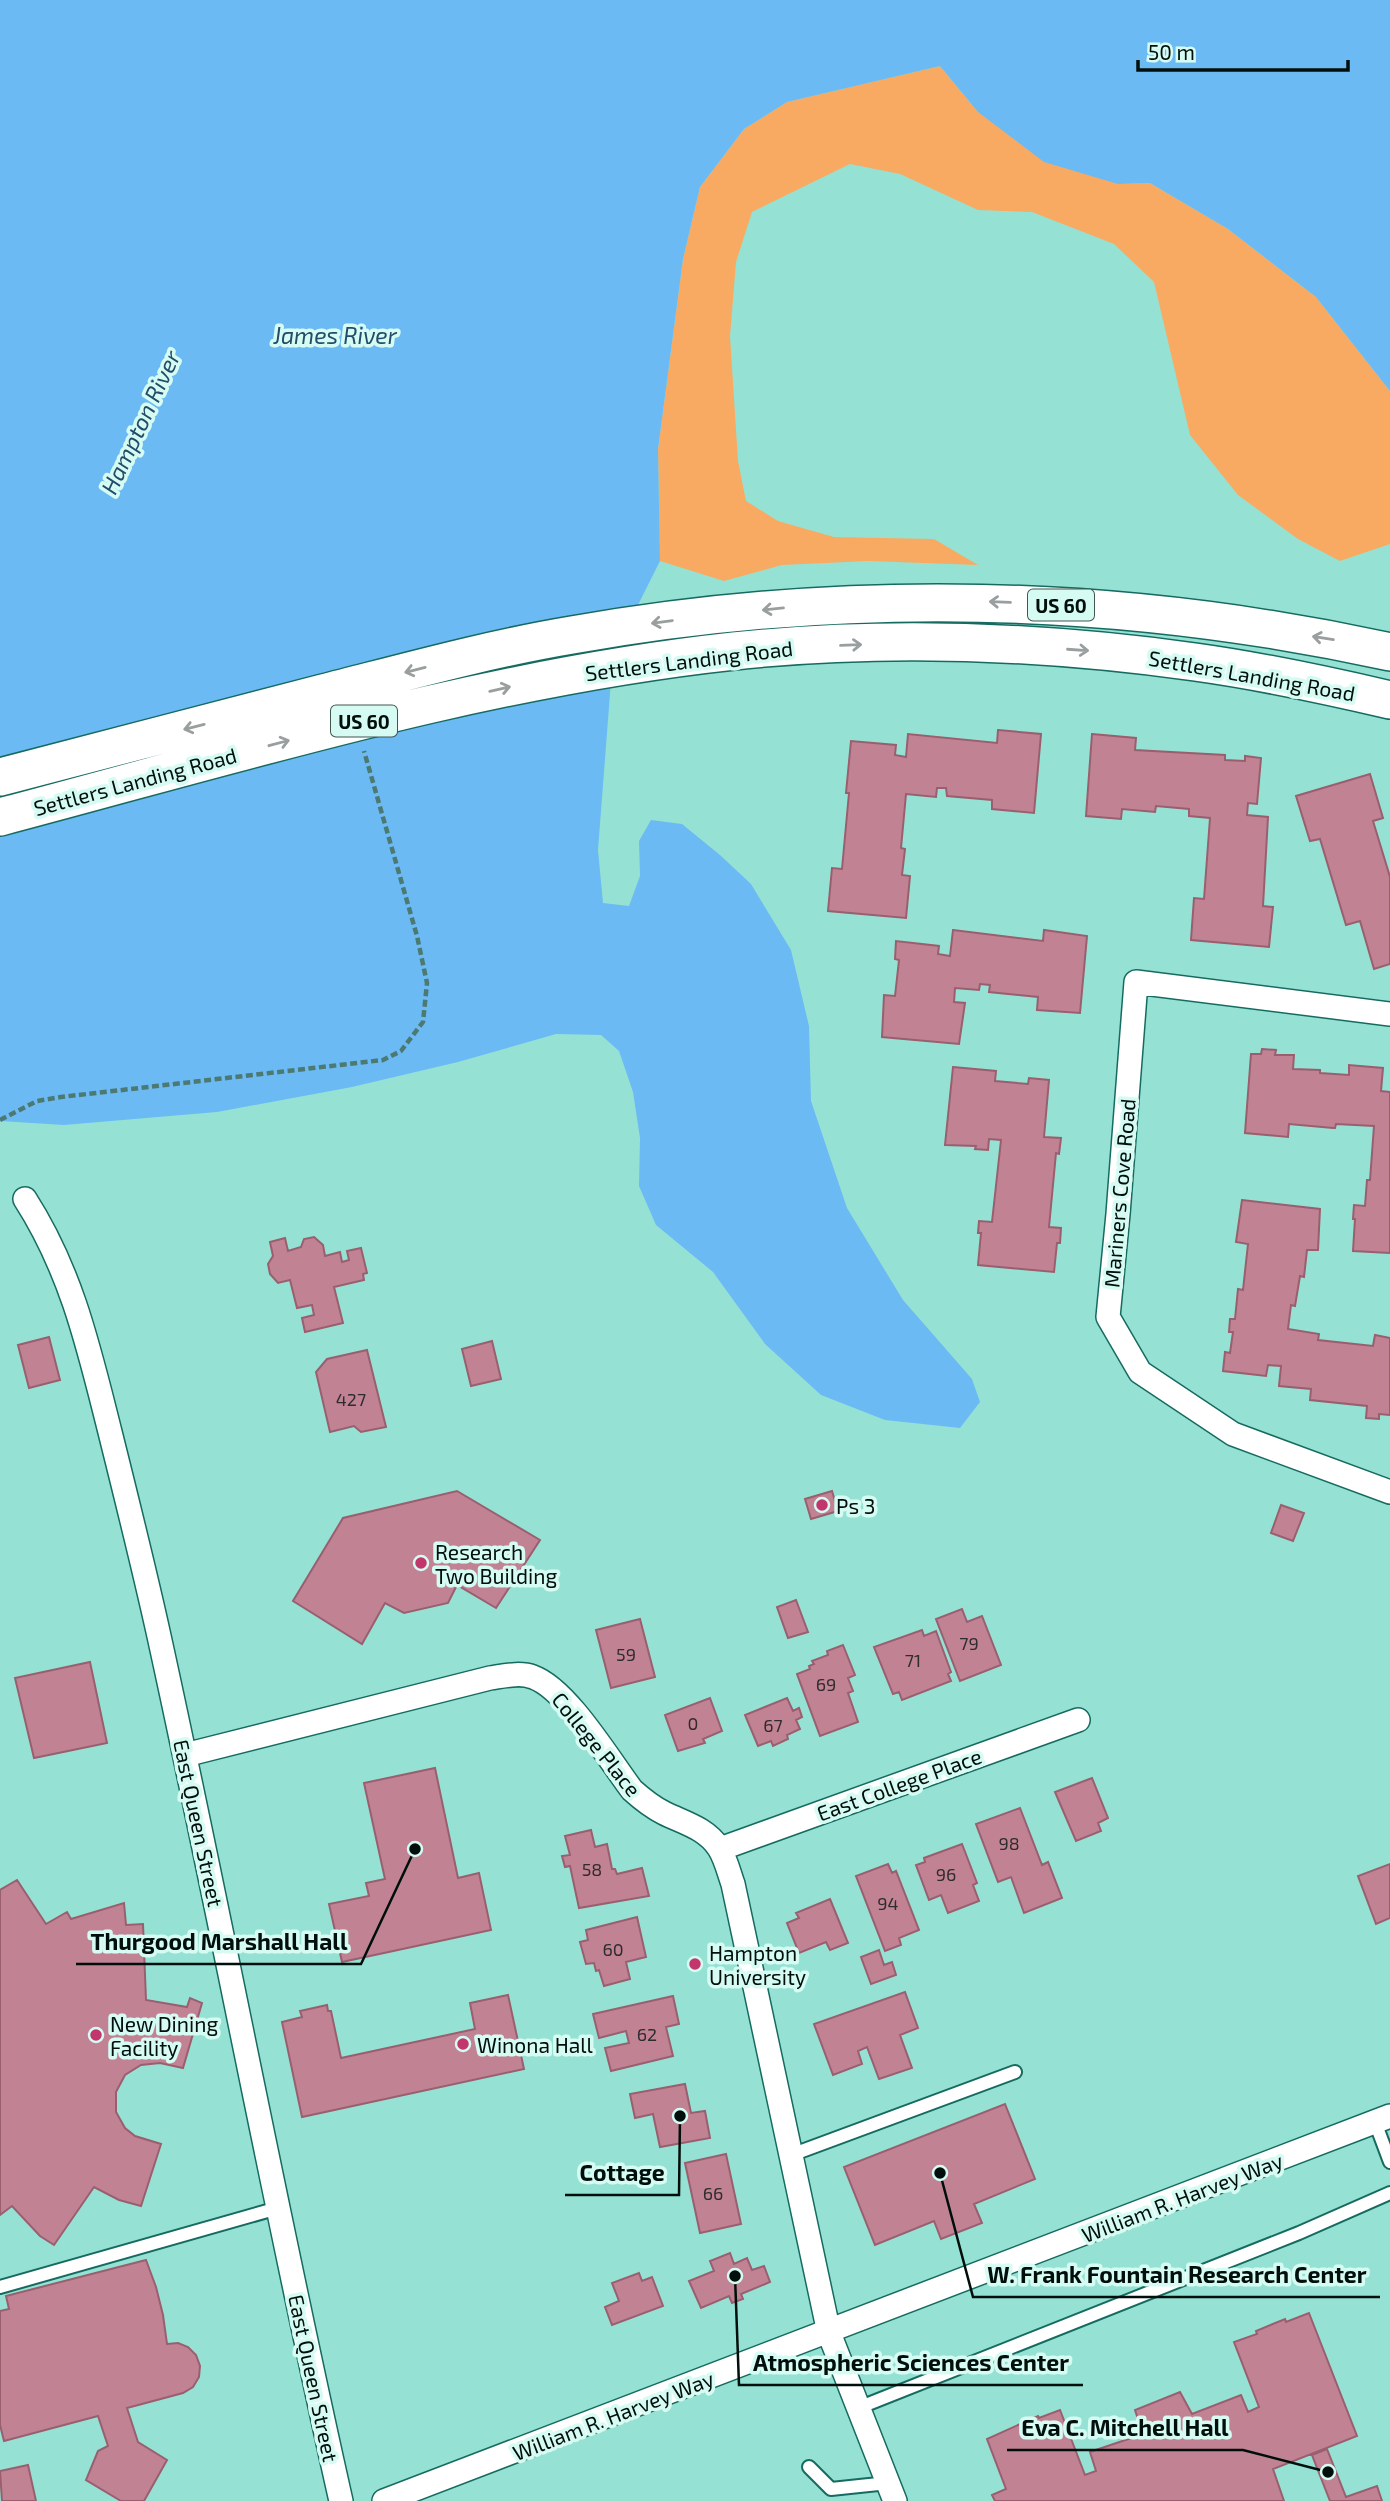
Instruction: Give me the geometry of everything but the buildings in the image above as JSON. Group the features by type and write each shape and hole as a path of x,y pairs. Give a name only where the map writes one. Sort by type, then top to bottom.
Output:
{"main road":[{"name":"Settlers Landing Road","path":"0,777 470,656 573,634 730,614 883,602 1042,604 1192,617 1341,641 1390,652"},
{"name":"Settlers Landing Road","path":"0,817 299,738 521,684 734,651 890,643 1095,651 1196,662 1390,700"}],"street":[{"name":"Mariners Cove Road","path":"1390,1014 1136,982 1108,1317 1140,1373 1233,1434 1390,1492"},
{"name":"East Queen Street","path":"25,1199 55,1251 86,1335 143,1565 341,2501"},
{"name":"College Place","path":"185,1755 491,1678 511,1675 533,1677 552,1688 568,1703 641,1799 663,1813 700,1829 720,1849 733,1884 829,2333 891,2492"},
{"name":"East College Place","path":"720,1849 1078,1720"},
{"name":"William R. Harvey Way","path":"384,2501 1383,2119"}],"lane":[{"path":"791,2155 1015,2072"},
{"path":"1383,2119 1390,2162"},
{"path":"858,2408 1299,2234 1390,2193"},
{"path":"0,2287 278,2208"},
{"path":"809,2467 831,2489 891,2492"}],"path":[{"path":"0,1120 37,1101 383,1060 401,1051 423,1022 427,984 417,936 364,750"}],"shaded area":[{"path":"940,66 978,112 1118,184 1150,183 1228,229 1316,297 1390,391 1390,544 1340,561 1298,539 1238,495 1190,435 1154,282 1114,244 1032,212 978,210 900,174 850,164 752,212 736,262 730,336 738,461 746,501 778,521 834,537 934,539 978,565 868,561 782,565 724,581 660,561 658,449 683,259 700,187 744,129 787,102"}],"water":[{"name":"James River","path":"0,0 1390,0 1390,391 1316,297 1228,229 1150,183 1118,184 1044,162 978,112 940,66 787,102 744,129 700,187 683,259 658,449 660,561 613,655 598,850 603,903 629,906 640,876 639,841 651,820 682,824 751,884 791,950 809,1026 811,1101 847,1208 903,1300 972,1379 980,1402 960,1428 885,1420 821,1395 765,1344 713,1272 656,1225 639,1186 640,1138 633,1092 619,1051 601,1035 556,1034 458,1062 352,1087 217,1112 64,1125 0,1121"}],"place":[{"name":"Ps 3","path":"822,1505"},
{"name":"Research Two Building","path":"421,1563"},
{"name":"Thurgood Marshall Hall","path":"415,1849"},
{"name":"Hampton University","path":"695,1964"},
{"name":"New Dining Facility","path":"96,2035"},
{"name":"Winona Hall","path":"463,2044"},
{"name":"Cottage","path":"680,2116"},
{"name":"W. Frank Fountain Research Center","path":"940,2173"},
{"name":"Atmospheric Sciences Center","path":"735,2276"},
{"name":"Eva C. Mitchell Hall","path":"1328,2472"}],"water label":[{"name":"Hampton River","path":"140,422"}]}
